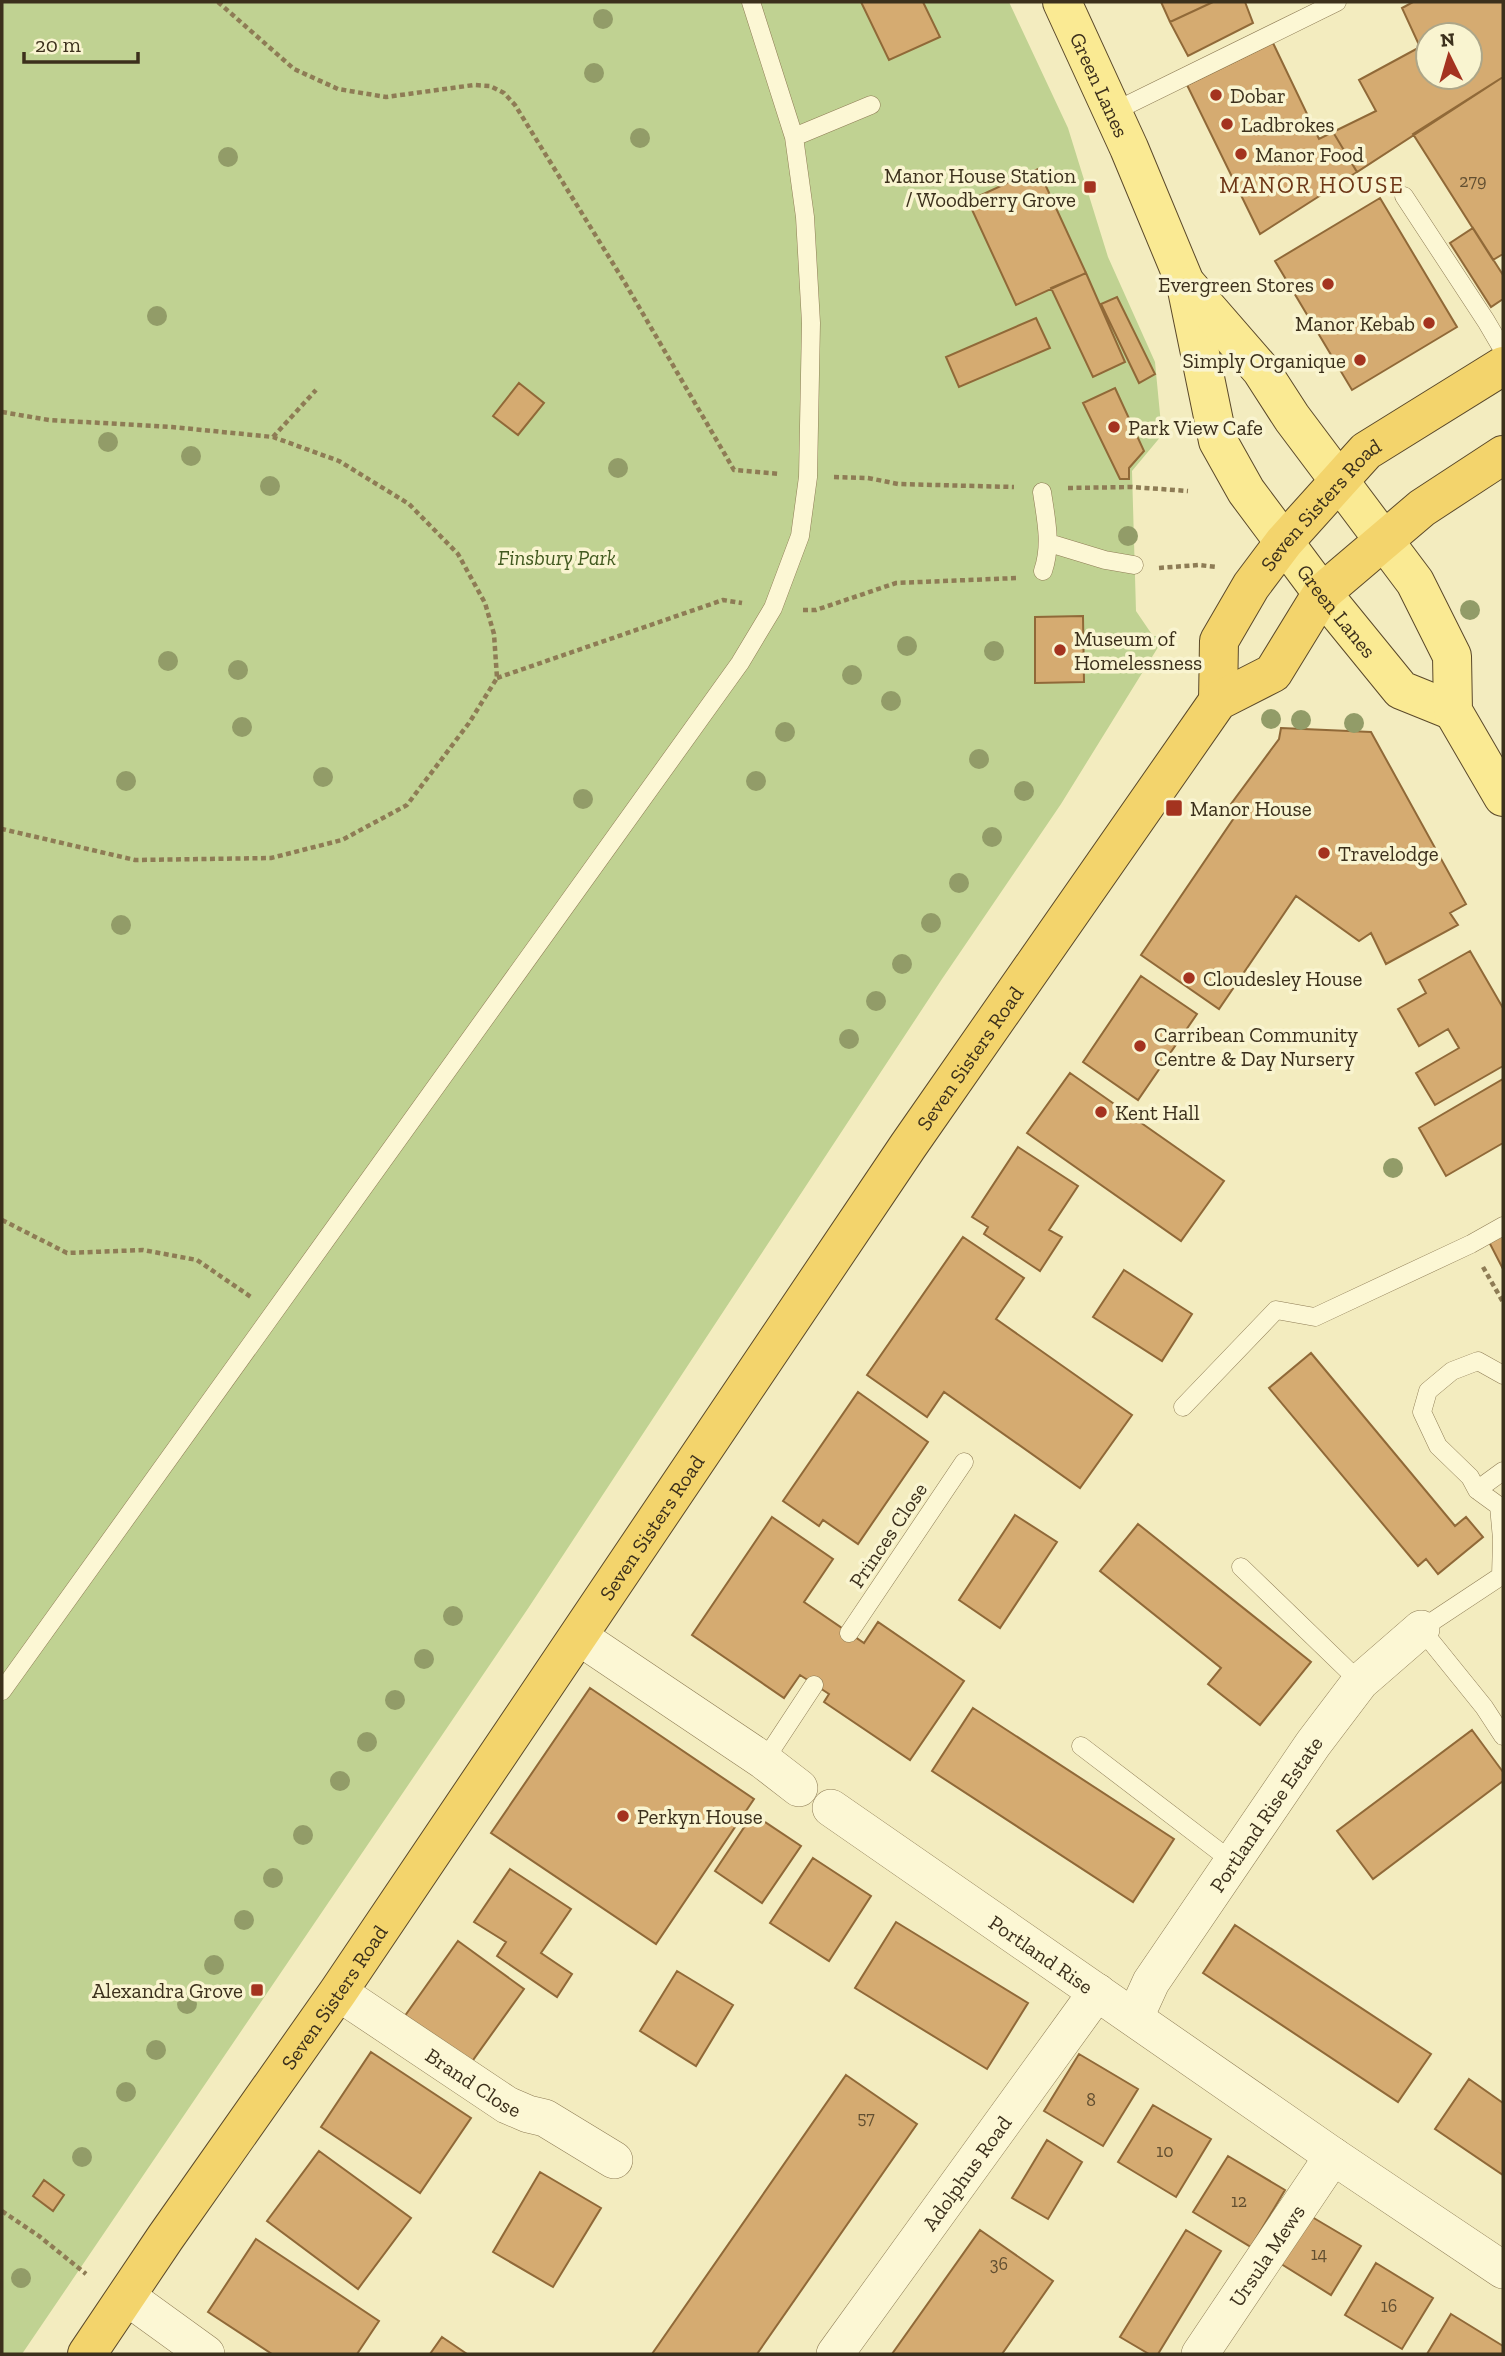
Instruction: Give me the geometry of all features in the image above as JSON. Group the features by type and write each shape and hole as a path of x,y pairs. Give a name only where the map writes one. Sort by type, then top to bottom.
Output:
{"highway":[{"name":"Seven Sisters Road","path":"1218,701 1219,641 1251,586 1284,542 1366,451 1503,366"},
{"name":"Seven Sisters Road","path":"87,2354 338,1992 908,1146 1218,701 1273,673 1322,593 1422,508 1503,455"}],"main road":[{"name":"Green Lanes","path":"1062,2 1113,112 1186,285 1218,441 1246,491 1322,593 1401,690 1453,711"},
{"name":"Green Lanes","path":"1186,285 1261,370 1280,402 1415,582 1452,656 1453,711 1503,797"}],"street":[{"name":"Portland Rise Estate","path":"1135,2017 1151,1982 1313,1744 1360,1682 1421,1629"},
{"name":"Portland Rise","path":"578,1636 764,1761 799,1788"},
{"name":"Portland Rise","path":"831,1808 1503,2270"},
{"name":"Brand Close","path":"338,1992 507,2105 528,2115 545,2118 614,2160"},
{"name":"Adolphus Road","path":"835,2354 1097,1992"},
{"name":"Ursula Mews","path":"1200,2354 1333,2155"},
{"path":"126,2295 206,2354"}],"lane":[{"path":"2,1691 740,663 773,608 800,536 808,477 811,323 805,217 794,137 751,2"},
{"path":"1113,112 1337,2"},
{"path":"794,137 871,105"},
{"path":"1404,196 1503,350"},
{"path":"1042,492 1049,543 1043,571"},
{"path":"1049,543 1134,565"},
{"path":"1183,1407 1276,1310 1315,1317 1471,1244 1503,1226"},
{"path":"1503,1374 1479,1361 1452,1371 1428,1391 1422,1412 1438,1446 1470,1477 1477,1490 1499,1506 1501,1576 1421,1629 1484,1707 1503,1736"},
{"name":"Princes Close","path":"849,1633 964,1462"},
{"path":"1477,1490 1503,1471"},
{"path":"1241,1567 1360,1682"},
{"path":"764,1761 814,1685"},
{"path":"1081,1746 1233,1862"},
{"name":"Portland Rise","path":"799,1788 831,1808"}],"path":[{"path":"218,2 294,69 338,89 386,97 474,85 490,86 503,93 515,104 625,283 734,470 808,477 868,478 898,484 1014,487"},
{"path":"273,437 316,390"},
{"path":"2,412 49,420 172,427 273,437 339,461 409,504 458,554 485,603 494,634 498,678 469,723 407,805 342,840 271,858 135,860 2,829"},
{"path":"1067,488 1132,487 1188,491"},
{"path":"1167,569 1198,565 1228,569"},
{"path":"498,678 723,600 773,608 816,610 896,583 1023,578"},
{"path":"2,1220 66,1253 143,1250 197,1260 274,1315"},
{"path":"1471,1244 1503,1303"},
{"path":"2,2211 39,2236 86,2274"}],"green space":[{"name":"Finsbury Park","path":"2,2 1009,2 1068,128 1108,257 1155,362 1162,435 1132,471 1136,611 1153,636 1165,636 1061,804 942,979 529,1607 22,2354 2,2354"}],"building":[{"path":"861,2 923,2 940,37 889,60"},
{"path":"1161,2 1213,2 1170,22"},
{"path":"1213,2 1245,2 1253,23 1188,56 1170,22"},
{"path":"1413,2 1503,2 1503,77 1484,89 1484,21 1414,21 1414,34 1402,8"},
{"path":"1273,43 1319,139 1333,132 1357,172 1260,234 1187,85"},
{"path":"1414,50 1414,91 1481,91 1357,172 1333,132 1376,111 1359,80"},
{"path":"1503,77 1503,254 1493,260 1413,134"},
{"path":"1038,169 1086,273 1016,305 968,201"},
{"path":"1380,198 1457,327 1352,390 1275,261"},
{"path":"1473,228 1503,275 1503,299 1491,307 1450,243"},
{"path":"1086,273 1125,362 1093,377 1051,288"},
{"path":"1117,297 1155,374 1139,383 1101,304"},
{"path":"1036,318 1050,348 959,387 946,357"},
{"path":"519,383 544,403 518,435 493,416"},
{"name":"Park View Cafe","path":"1115,388 1144,451 1129,468 1129,479 1120,479 1083,403"},
{"path":"1083,616 1084,682 1035,683 1035,617"},
{"name":"Travelodge","path":"1281,728 1371,732 1466,904 1450,913 1458,925 1386,964 1371,933 1359,941 1296,896 1219,1009 1141,955 1240,809 1231,804 1279,739"},
{"path":"1470,951 1503,1008 1503,1066 1435,1105 1416,1073 1459,1048 1448,1029 1419,1046 1398,1009 1426,993 1419,980"},
{"path":"1141,976 1197,1014 1138,1100 1083,1062"},
{"path":"1070,1073 1224,1181 1181,1241 1027,1133"},
{"path":"1503,1079 1503,1143 1446,1176 1419,1128"},
{"path":"1018,1147 1078,1186 1049,1230 1062,1237 1040,1271 984,1234 988,1227 972,1217"},
{"path":"1503,1232 1503,1269 1488,1240"},
{"path":"963,1237 1024,1278 996,1319 1132,1415 1080,1488 944,1392 927,1417 867,1375"},
{"path":"1124,1270 1192,1314 1162,1361 1093,1317"},
{"path":"1311,1353 1455,1526 1466,1517 1483,1537 1438,1574 1426,1559 1418,1566 1269,1388"},
{"path":"858,1392 928,1442 858,1544 823,1520 819,1526 783,1501"},
{"path":"1015,1515 1057,1542 1000,1628 959,1600"},
{"path":"772,1517 833,1559 804,1602 864,1643 878,1622 964,1681 910,1760 824,1702 829,1694 800,1675 784,1698 692,1635"},
{"path":"1138,1524 1311,1662 1260,1725 1208,1684 1221,1668 1100,1571"},
{"name":"Perkyn House","path":"590,1688 754,1799 656,1944 491,1833"},
{"path":"973,1708 1174,1839 1133,1902 932,1771"},
{"path":"1472,1730 1503,1772 1503,1781 1373,1879 1337,1831"},
{"path":"753,1814 801,1846 762,1903 715,1871"},
{"path":"813,1858 871,1896 829,1961 770,1923"},
{"path":"510,1869 571,1909 541,1953 572,1974 557,1997 497,1956 506,1942 474,1922"},
{"path":"896,1922 1028,2003 987,2069 855,1988"},
{"path":"1235,1925 1431,2054 1398,2102 1203,1973"},
{"path":"458,1941 524,1989 468,2067 402,2020"},
{"path":"677,1971 733,2005 696,2066 640,2031"},
{"path":"371,2052 471,2118 420,2193 321,2127"},
{"path":"1079,2054 1138,2089 1103,2146 1044,2111"},
{"path":"846,2075 917,2124 757,2354 652,2354"},
{"path":"1469,2079 1503,2103 1503,2175 1435,2129"},
{"path":"1153,2105 1211,2139 1176,2197 1118,2162"},
{"path":"1047,2140 1082,2162 1048,2219 1012,2198"},
{"path":"319,2151 411,2218 358,2289 267,2221"},
{"path":"1228,2156 1285,2190 1251,2247 1193,2212"},
{"path":"540,2172 601,2208 553,2287 493,2252"},
{"path":"44,2180 64,2195 53,2211 33,2196"},
{"path":"1307,2214 1361,2246 1331,2295 1278,2262"},
{"path":"980,2230 1053,2281 1002,2354 892,2354"},
{"path":"1186,2230 1221,2251 1158,2354 1149,2354 1120,2337"},
{"path":"256,2239 379,2321 357,2354 272,2354 208,2312"},
{"path":"1376,2263 1433,2298 1402,2349 1345,2315"},
{"path":"1451,2314 1503,2346 1503,2354 1427,2354"},
{"path":"442,2337 467,2354 430,2354"}],"place":[{"name":"Dobar","path":"1216,95"},
{"name":"Ladbrokes","path":"1227,124"},
{"name":"Manor Food","path":"1241,154"},
{"name":"Manor House Station / Woodberry Grove","path":"1090,187"},
{"name":"Evergreen Stores","path":"1328,284"},
{"name":"Manor Kebab","path":"1429,323"},
{"name":"Simply Organique","path":"1360,360"},
{"name":"Park View Cafe","path":"1114,427"},
{"name":"Museum of Homelessness","path":"1060,650"},
{"name":"Manor House","path":"1174,808"},
{"name":"Travelodge","path":"1324,853"},
{"name":"Cloudesley House","path":"1189,978"},
{"name":"Carribean Community Centre & Day Nursery","path":"1140,1046"},
{"name":"Kent Hall","path":"1101,1112"},
{"name":"Perkyn House","path":"623,1816"},
{"name":"Alexandra Grove","path":"257,1990"}],"district":[{"name":"MANOR HOUSE","path":"1312,185"}]}
